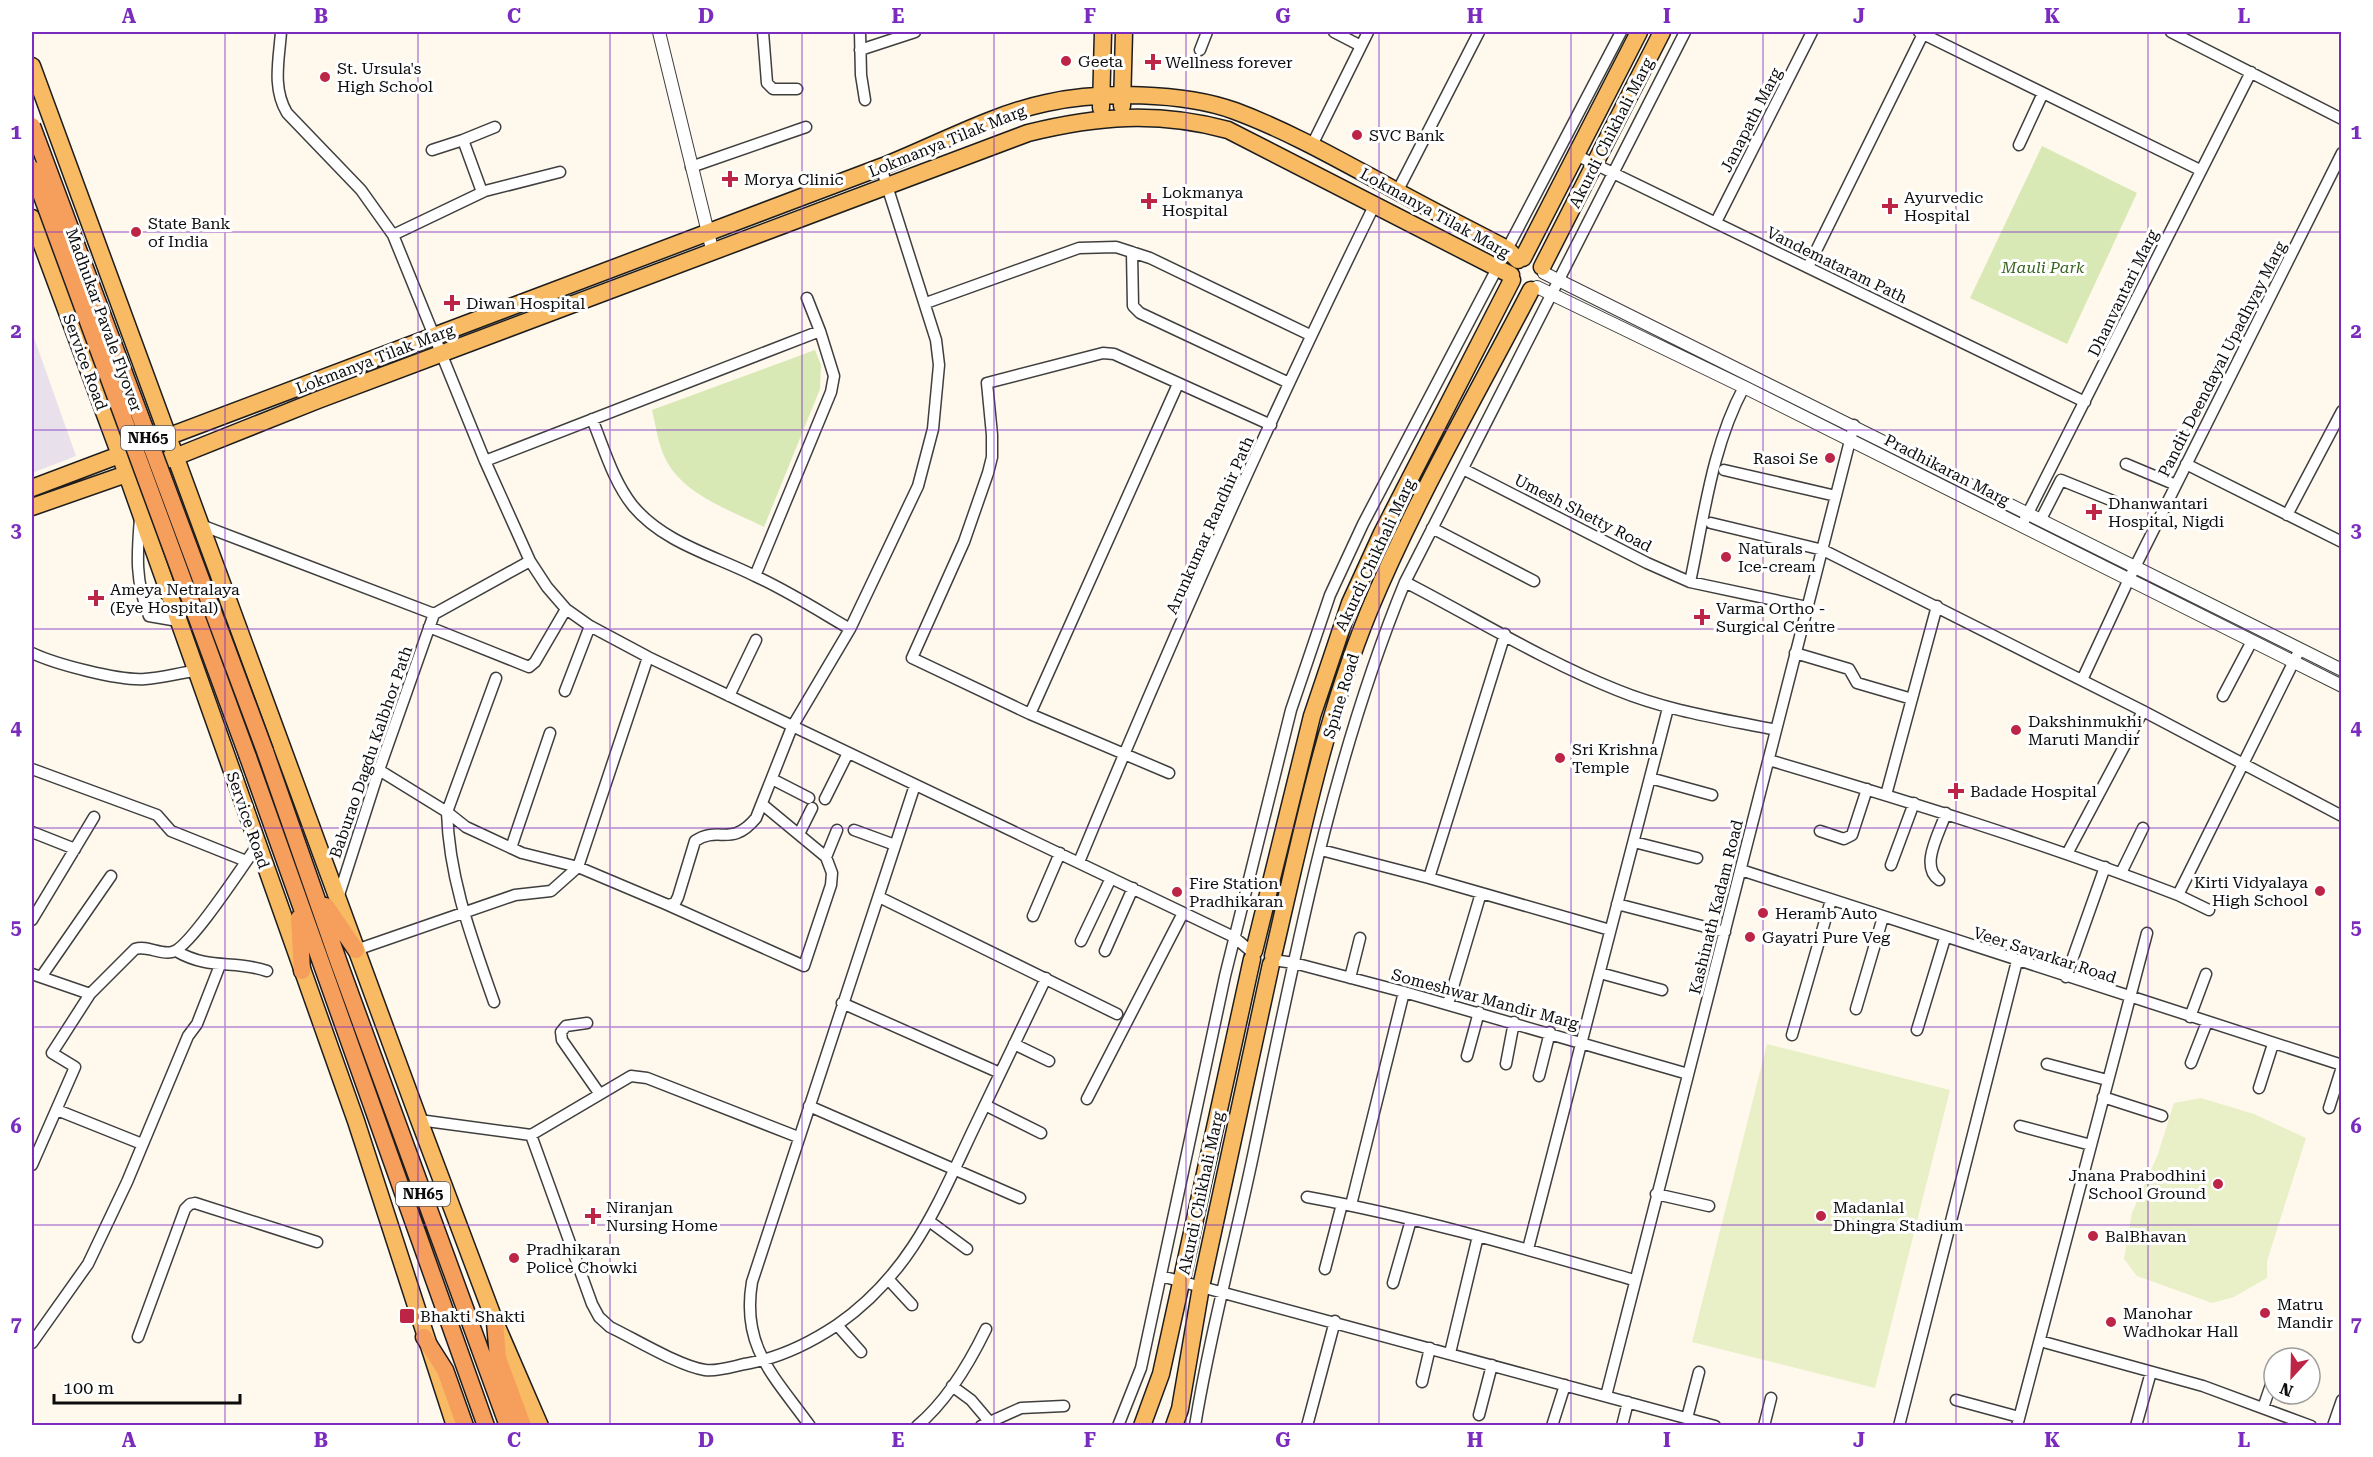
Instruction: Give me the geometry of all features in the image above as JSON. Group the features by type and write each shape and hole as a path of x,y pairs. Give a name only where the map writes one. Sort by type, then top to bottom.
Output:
{"highway":[{"name":"Madhukar Pavale Flyover","path":"32,126 315,891"},
{"name":"Madhukar Pavale Flyover","path":"32,169 298,898"},
{"path":"315,891 356,950"},
{"name":"NH65","path":"315,891 339,963 508,1425"},
{"path":"298,898 302,971"},
{"name":"NH65","path":"298,898 486,1425"},
{"path":"495,1322 498,1358 523,1425"},
{"path":"424,1337 445,1370 465,1425"}],"main road":[{"path":"1101,118 1104,32"},
{"path":"1122,117 1124,32"},
{"name":"Akurdi Chikhali Marg","path":"1142,1425 1161,1374 1253,954 1312,716 1350,603 1512,265 1576,155 1639,32"},
{"name":"Akurdi Chikhali Marg","path":"1544,282 1595,165 1662,32"},
{"path":"32,66 419,1120 495,1322 540,1425"},
{"name":"Lokmanya Tilak Marg","path":"32,488 708,233 1044,103 1122,97 1181,100 1214,105 1234,111 1312,145 1397,192 1512,265"},
{"name":"Lokmanya Tilak Marg","path":"32,507 175,457 318,400 1028,134 1101,118 1179,120 1228,130 1376,204 1512,265"},
{"name":"Service Road","path":"32,218 120,455 356,1121 424,1337 455,1425"},
{"path":"1535,259 1544,282 1520,288 1512,265 1535,259"},
{"name":"Spine Road","path":"1272,960 1331,722 1369,611 1400,542 1544,282"},
{"path":"311,384 318,400"},
{"path":"1253,954 1260,968 1272,960"},
{"name":"Akurdi Chikhali Marg","path":"1174,1425 1180,1409 1201,1287 1272,960"}],"street":[{"path":"281,32 277,85 279,100 287,113 361,190 393,236 485,461 530,561 547,587 566,609 590,626 648,657 1234,937 1253,954"},
{"path":"659,32 713,253"},
{"path":"763,32 770,87 778,90 797,89"},
{"path":"860,32 865,100"},
{"path":"860,50 915,32"},
{"path":"1200,50 1207,32"},
{"path":"1334,32 1360,46"},
{"path":"1312,145 1368,32"},
{"path":"1397,192 1479,32"},
{"path":"1118,1425 1141,1368 1234,937 1291,710 1330,595 1363,524 1512,265 1621,32"},
{"path":"1195,1425 1294,963 1353,728 1405,582 1463,469 1544,282 1613,174 1685,32"},
{"name":"Janapath Marg","path":"1716,222 1812,32"},
{"path":"2171,32 2342,119"},
{"path":"1808,267 1921,33 2200,170"},
{"name":"Dhanvantari Marg","path":"2021,526 2250,72"},
{"path":"2019,145 2043,93"},
{"path":"432,150 495,127"},
{"path":"691,167 806,128"},
{"path":"464,140 482,192"},
{"name":"Pandit Deendayal Upadhyay Marg","path":"2082,680 2132,573 2342,153"},
{"name":"Vandemataram Path","path":"1576,155 2085,402"},
{"path":"668,905 675,903 678,897 694,841 702,836 734,836 746,829 762,804 792,727 850,629 904,517 927,458 933,429 939,365 936,340 881,167"},
{"path":"393,236 482,192 560,172"},
{"name":"Arunkumar Randhir Path","path":"1079,862 1123,755 1310,335 1376,204"},
{"path":"926,303 1079,248 1116,247 1132,252 1310,335"},
{"path":"1132,252 1133,306 1140,312 1289,384"},
{"name":"Pradhikaran Marg","path":"1544,282 1744,387 2021,526 2132,573 2342,670"},
{"name":"Pradhikaran Marg","path":"1544,282 1854,425 2028,512 2252,641 2342,686"},
{"path":"755,576 831,392 834,376 807,298"},
{"path":"485,461 820,331"},
{"path":"1169,773 1030,714 912,658 964,542 988,473 992,446 987,383 1103,353 1125,358 1271,425"},
{"path":"1030,714 1178,384"},
{"path":"1690,582 1716,464 1731,410 1744,387"},
{"path":"2287,515 2340,416"},
{"path":"592,419 621,489 633,506 653,525 689,548 755,576 850,629"},
{"name":"Kashinath Kadam Road","path":"1606,1396 1854,425"},
{"path":"2126,464 2176,485"},
{"path":"2186,464 2341,541"},
{"name":"Umesh Shetty Road","path":"1463,469 1647,563 1690,582 1807,607"},
{"path":"1724,470 1836,496"},
{"path":"2041,519 2061,480 2123,505"},
{"path":"140,514 137,563 140,592 149,616 178,621"},
{"path":"1711,524 1823,550 2144,711 2342,816"},
{"path":"201,525 434,614 530,561"},
{"path":"1432,528 1534,581"},
{"path":"1405,582 1618,691 1668,708 1776,730"},
{"path":"1886,795 1937,606"},
{"path":"429,627 529,667 535,662 566,609"},
{"name":"Baburao Dagdu Kalbhor Path","path":"338,900 379,770 434,614"},
{"path":"565,691 590,626"},
{"path":"1429,878 1505,634"},
{"path":"729,696 756,640"},
{"path":"2223,696 2252,641"},
{"path":"2178,895 2300,649"},
{"path":"32,653 49,661 76,668 143,680 195,671"},
{"path":"1795,653 1848,669 1857,683 1912,699"},
{"path":"356,950 515,896 551,891 578,867 648,657"},
{"path":"494,1002 463,913 448,846 447,812 496,678"},
{"path":"1528,1249 1668,708"},
{"path":"2067,854 2144,711"},
{"path":"511,848 550,734"},
{"path":"825,799 848,753"},
{"path":"1769,760 1946,813 2067,854 2178,895 2209,910"},
{"path":"32,769 157,815 171,831 246,861"},
{"path":"379,770 447,812 466,827 511,848 578,867 804,966 831,885 832,873 826,857 762,804"},
{"path":"1650,778 1713,795"},
{"path":"772,779 810,803 799,834"},
{"path":"810,1425 763,1361 750,1328 748,1306 752,1282 798,1137 915,785"},
{"path":"1820,831 1844,839 1852,835 1867,789"},
{"path":"1891,865 1914,803"},
{"path":"1939,880 1932,876 1929,866 1946,813"},
{"path":"32,920 94,817"},
{"path":"2121,873 2143,828"},
{"path":"826,857 837,830"},
{"path":"855,830 895,845"},
{"path":"32,832 75,849"},
{"path":"1634,842 1697,858"},
{"path":"32,1165 75,1067 52,1053 90,994 135,949 171,953 176,951 211,911 257,846"},
{"path":"1321,850 1429,878 1610,930"},
{"path":"1033,916 1060,853"},
{"path":"2066,977 2105,867"},
{"name":"Veer Savarkar Road","path":"1741,870 2342,1066"},
{"path":"90,994 36,975 111,876"},
{"path":"1081,941 1111,878"},
{"path":"1105,951 1133,888"},
{"path":"1448,1004 1480,894"},
{"path":"879,897 1117,1014"},
{"path":"1792,1035 1831,900"},
{"path":"1617,904 1725,932"},
{"path":"1087,1099 1184,913"},
{"path":"1856,1009 1883,917"},
{"path":"1956,1400 2018,1421 2147,933"},
{"path":"1350,978 1360,938"},
{"path":"1917,1030 1945,938"},
{"path":"176,951 196,962 248,965 267,971"},
{"name":"Someshwar Mandir Marg","path":"1272,960 1294,963 1479,1012 1688,1074"},
{"path":"1899,1425 2017,961"},
{"path":"32,1343 88,1264 188,1036 197,1024 220,965"},
{"path":"1600,973 1662,990"},
{"path":"2190,1017 2206,974"},
{"path":"531,1135 592,1304 599,1317 610,1327 690,1366 707,1370 763,1361 789,1352 837,1325 864,1306 890,1280 917,1244 955,1170 1046,978"},
{"path":"1325,1269 1346,1204 1404,992"},
{"path":"842,1003 1000,1073"},
{"path":"1467,1056 1479,1012"},
{"path":"2191,1063 2207,1022"},
{"path":"587,1023 566,1026 561,1032 562,1040 599,1093"},
{"path":"1506,1064 1514,1023"},
{"path":"1539,1076 1550,1032"},
{"path":"1014,1044 1049,1061"},
{"path":"2259,1088 2273,1044"},
{"path":"2047,1064 2108,1080"},
{"path":"2329,1108 2342,1066"},
{"path":"419,1120 531,1135 631,1076 647,1078 798,1137"},
{"path":"2103,1097 2162,1116"},
{"path":"985,1105 1041,1132"},
{"path":"809,1106 1020,1198"},
{"path":"57,1110 142,1144"},
{"path":"2020,1126 2091,1145"},
{"path":"1656,1194 1709,1206"},
{"path":"1307,1197 1346,1204 1478,1236 1634,1280"},
{"path":"138,1336 185,1209 190,1204 195,1203 317,1242"},
{"path":"1393,1283 1411,1220"},
{"path":"929,1221 967,1249"},
{"path":"1450,1353 1478,1236"},
{"path":"1161,1276 1450,1353 1694,1422 1715,1425"},
{"path":"890,1280 912,1305"},
{"path":"1307,1425 1335,1322"},
{"path":"837,1325 861,1352"},
{"path":"917,1425 932,1413 952,1386 986,1329"},
{"path":"2040,1341 2203,1386 2310,1425"},
{"path":"1422,1382 1430,1348"},
{"path":"1479,1415 1492,1365"},
{"path":"1694,1422 1699,1372"},
{"path":"2136,1425 2151,1372"},
{"path":"1552,1425 1565,1385"},
{"path":"952,1386 971,1400 984,1423 1021,1408 1064,1406"},
{"path":"1764,1425 1771,1398"},
{"path":"2333,1425 2342,1400"},
{"path":"1622,1425 1628,1402"}],"shaded area":[{"path":"32,332 76,456 32,473"}],"green space":[{"name":"Mauli Park","path":"2042,146 2137,193 2067,344 1970,298"},
{"path":"815,350 821,365 820,389 764,527 723,508 684,483 666,460 652,410"},
{"name":"Madanlal Dhingra Stadium","path":"1767,1044 1950,1090 1875,1388 1692,1342"},
{"name":"Jnana Prabodhini School Ground","path":"2201,1098 2254,1114 2306,1138 2267,1261 2267,1278 2234,1297 2212,1303 2137,1276 2124,1259 2132,1213 2158,1154 2174,1103"}],"place":[{"name":"Geeta","path":"1066,61"},
{"name":"Wellness forever","path":"1153,62"},
{"name":"St. Ursula's High School","path":"325,77"},
{"name":"SVC Bank","path":"1357,135"},
{"name":"Morya Clinic","path":"730,179"},
{"name":"Lokmanya Hospital","path":"1149,201"},
{"name":"Ayurvedic Hospital","path":"1890,206"},
{"name":"State Bank of India","path":"136,232"},
{"name":"Diwan Hospital","path":"452,303"},
{"name":"Rasoi Se","path":"1830,458"},
{"name":"Dhanwantari Hospital, Nigdi","path":"2094,512"},
{"name":"Naturals Ice-cream","path":"1726,557"},
{"name":"Ameya Netralaya (Eye Hospital)","path":"96,598"},
{"name":"Varma Ortho - Surgical Centre","path":"1702,617"},
{"name":"Dakshinmukhi Maruti Mandir","path":"2016,730"},
{"name":"Sri Krishna Temple","path":"1560,758"},
{"name":"Badade Hospital","path":"1956,791"},
{"name":"Kirti Vidyalaya High School","path":"2320,891"},
{"name":"Fire Station Pradhikaran","path":"1177,892"},
{"name":"Heramb Auto","path":"1763,913"},
{"name":"Gayatri Pure Veg","path":"1750,937"},
{"name":"Jnana Prabodhini School Ground","path":"2218,1184"},
{"name":"Niranjan Nursing Home","path":"593,1216"},
{"name":"Madanlal Dhingra Stadium","path":"1821,1216"},
{"name":"BalBhavan","path":"2093,1236"},
{"name":"Pradhikaran Police Chowki","path":"514,1258"},
{"name":"Matru Mandir","path":"2265,1313"},
{"name":"Bhakti Shakti","path":"407,1316"},
{"name":"Manohar Wadhokar Hall","path":"2111,1322"}]}
